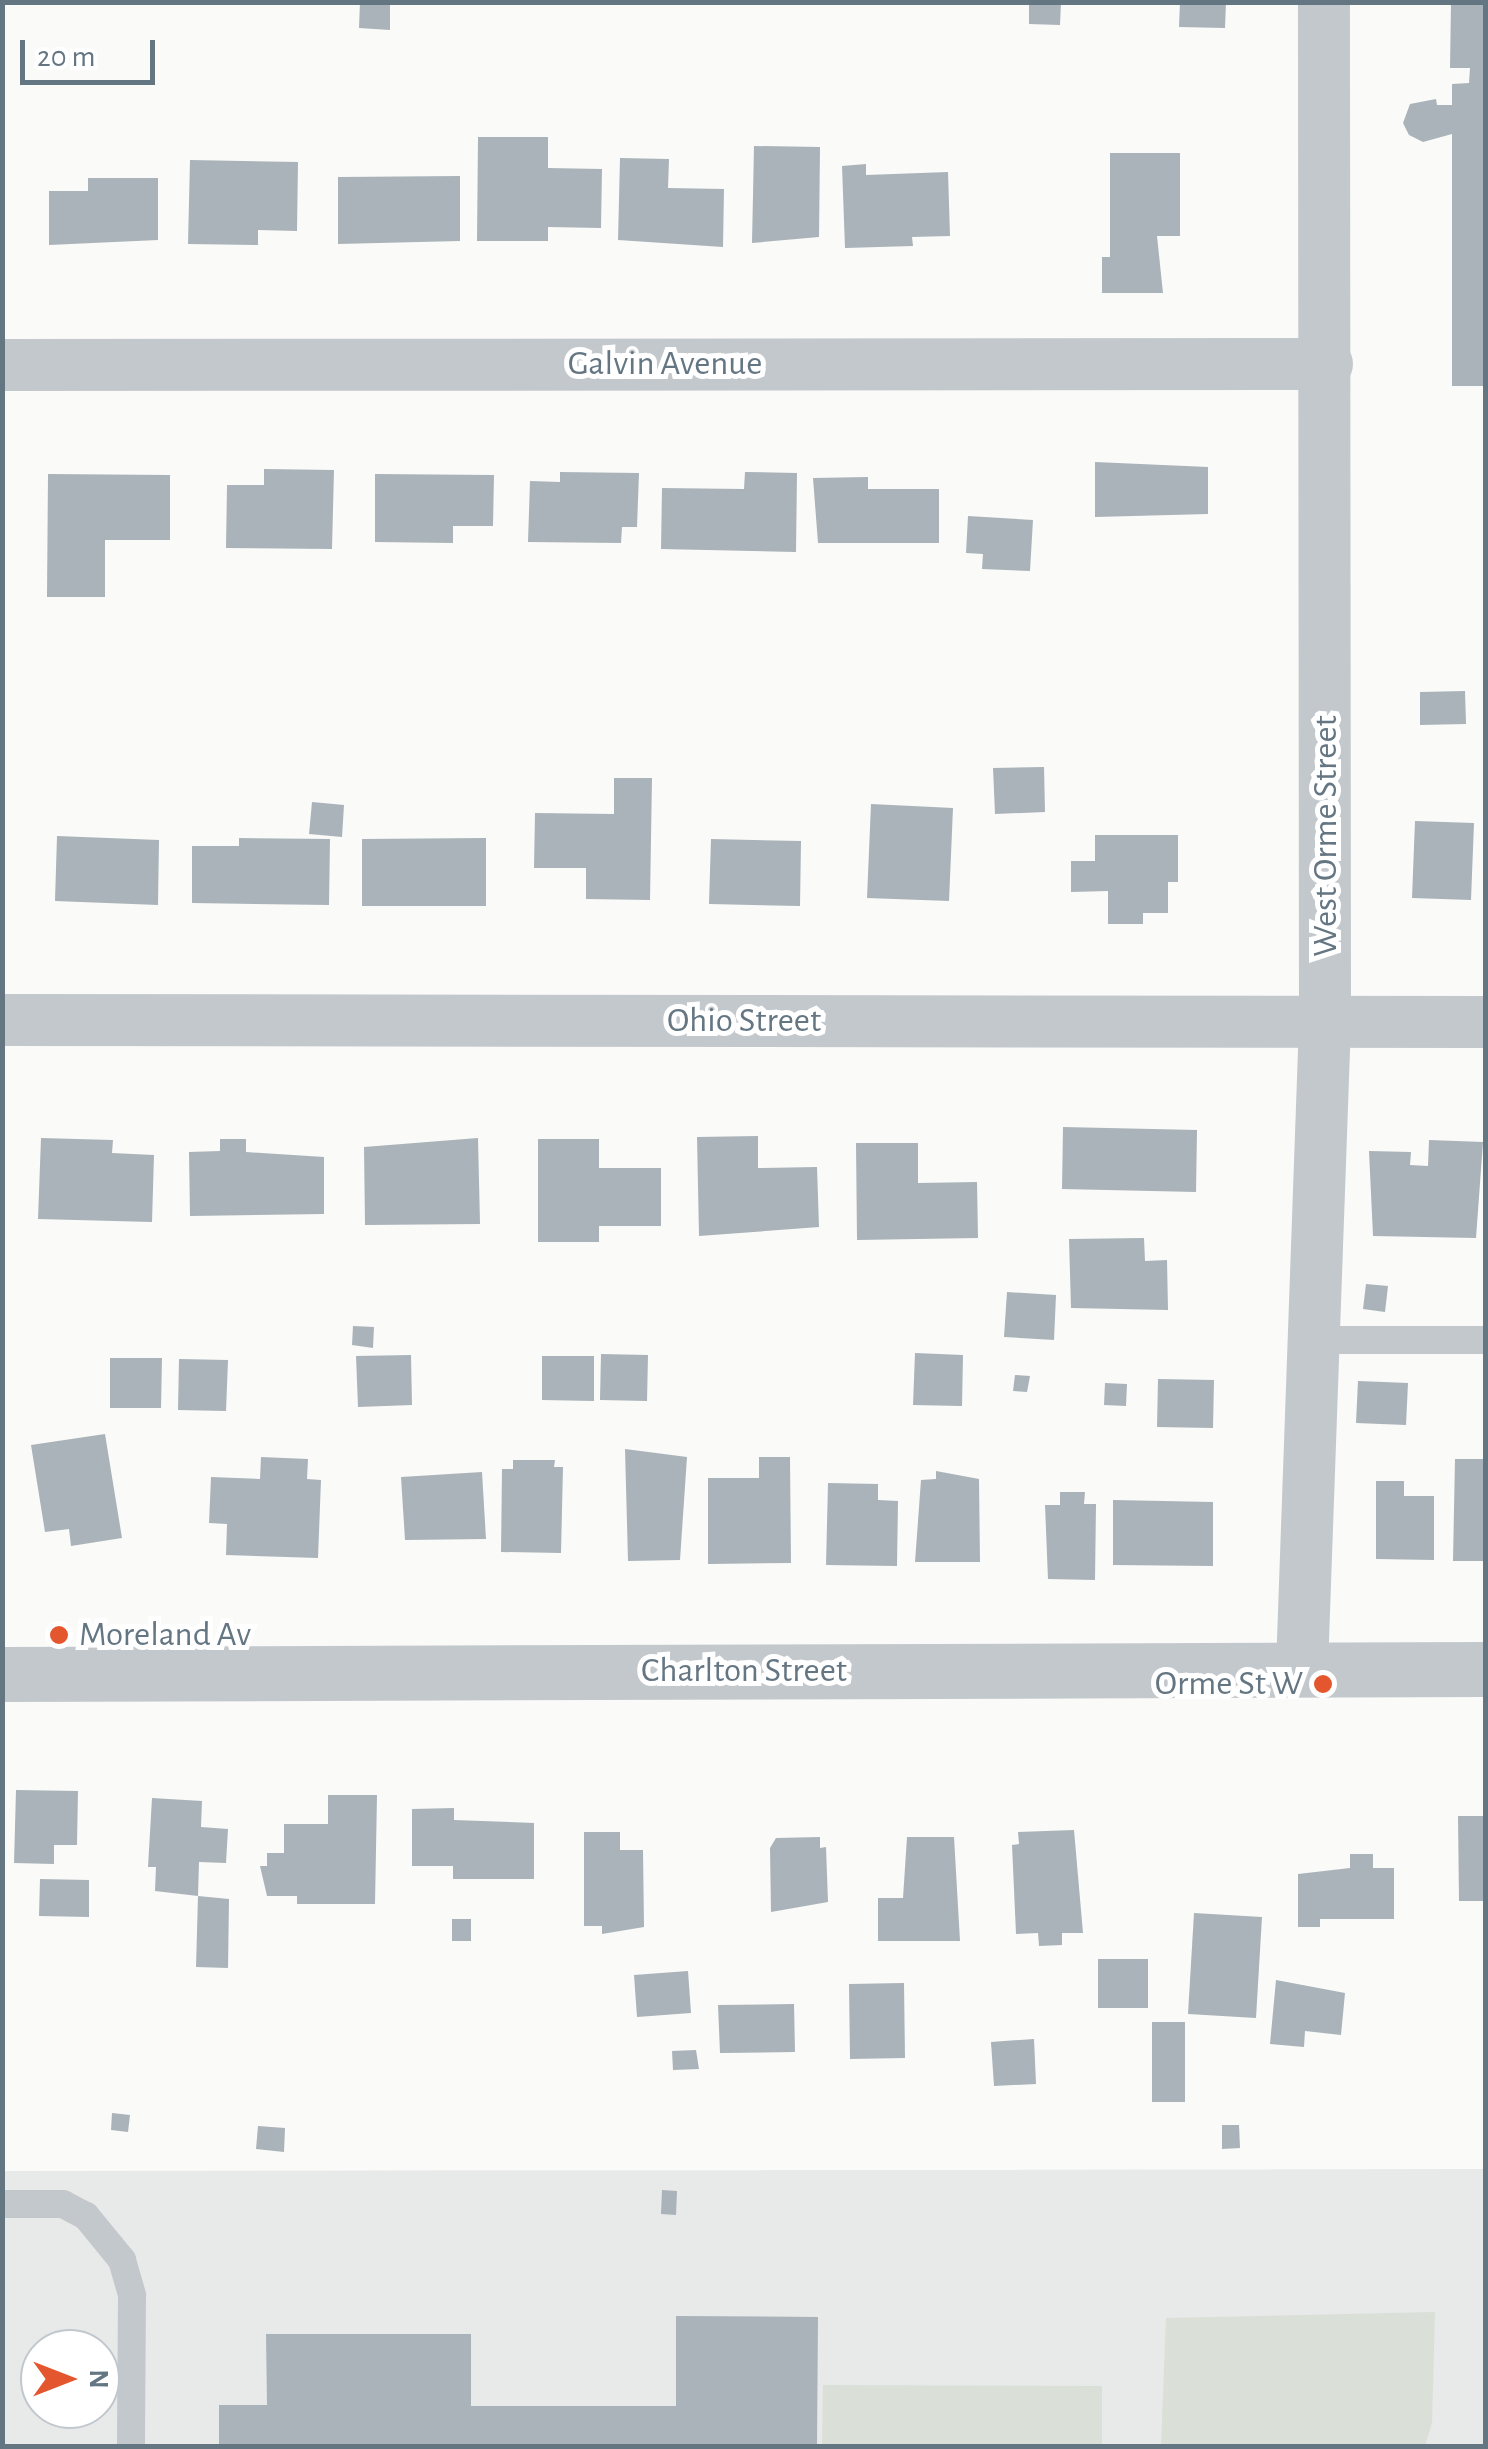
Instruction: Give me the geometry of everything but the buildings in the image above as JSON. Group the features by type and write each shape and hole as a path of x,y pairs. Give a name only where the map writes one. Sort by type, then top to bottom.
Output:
{"street":[{"name":"West Orme Street","path":"1302,1668 1325,1022 1324,2"},
{"name":"Galvin Avenue","path":"2,365 1327,364"},
{"name":"Ohio Street","path":"2,1020 1486,1022"},
{"name":"Charlton Street","path":"2,1674 1486,1669"}],"lane":[{"path":"1314,1340 1486,1340"},
{"path":"2,2204 63,2204 86,2216 122,2260 132,2296 131,2446"}],"shaded area":[{"path":"1485,2169 1485,2446 5,2446 4,2171"},
{"path":"1435,2312 1432,2423 1425,2446 1161,2446 1166,2318"},
{"path":"823,2385 1102,2386 1102,2446 822,2446"}],"place":[{"name":"Moreland Av","path":"59,1635"},
{"name":"Orme St W","path":"1323,1684"}]}
